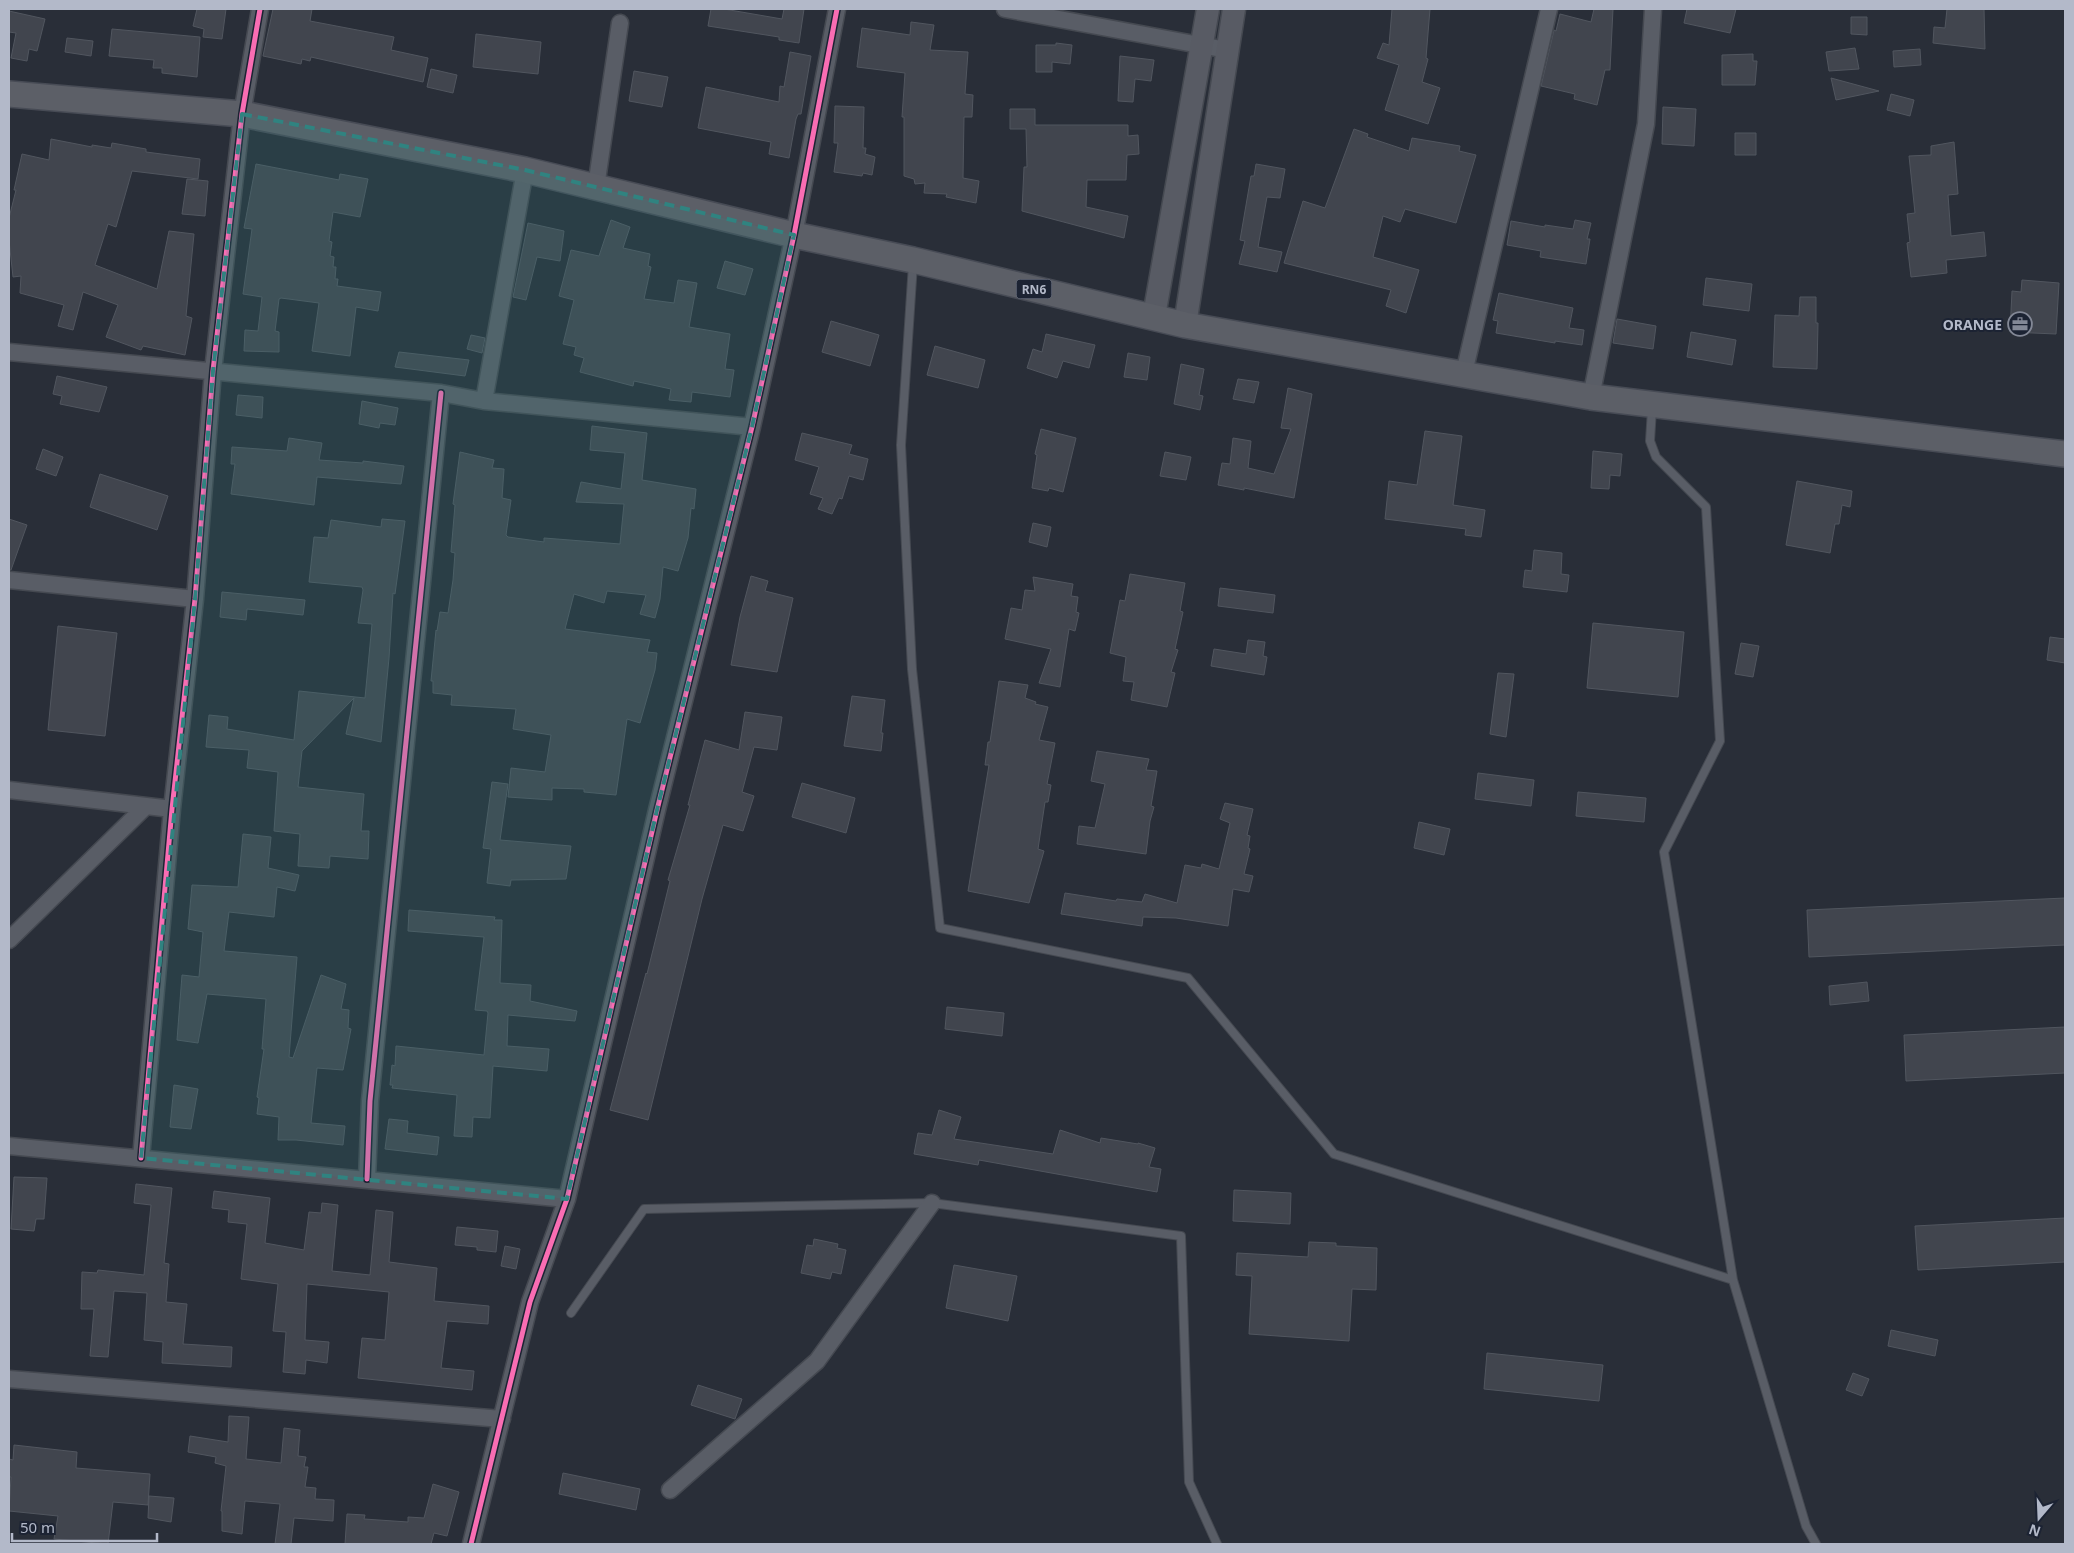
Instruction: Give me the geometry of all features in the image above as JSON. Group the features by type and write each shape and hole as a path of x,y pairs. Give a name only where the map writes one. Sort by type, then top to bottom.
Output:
{"main road":[{"name":"RN6","path":"9,94 242,114 525,170 794,235 913,260 1154,316 1185,325 1591,397 2065,454"}],"street":[{"path":"141,1158 172,809 195,599 213,371 242,114 260,9"},
{"path":"471,1544 530,1302 567,1199 657,810 752,427 794,235 837,9"},
{"path":"1005,9 1227,50"},
{"path":"1154,316 1208,9"},
{"path":"1185,325 1234,9"},
{"path":"1464,374 1549,9"},
{"path":"1591,397 1646,124 1653,9"},
{"path":"596,187 620,23"},
{"path":"484,401 525,170"},
{"path":"9,352 441,393 484,401 752,427"},
{"path":"366,1180 371,1091 441,393"},
{"path":"9,580 195,599"},
{"path":"9,790 172,809"},
{"path":"9,940 146,806"},
{"path":"9,1146 567,1199"},
{"path":"670,1490 817,1361 932,1203"},
{"path":"9,1379 502,1419"}],"lane":[{"path":"913,260 901,444 912,669 940,928 1188,978 1334,1154 1733,1280"},
{"path":"1652,404 1650,441 1656,457 1706,507 1720,741 1664,852 1733,1280 1806,1526 1816,1544"},
{"path":"571,1313 644,1210 932,1203 1181,1236 1189,1482 1218,1544"}],"highlighted area":[{"path":"242,114 525,170 794,235 752,427 657,810 567,1199 141,1158 195,599 213,371"}],"building":[{"path":"197,9 226,9 222,39 203,37 204,29 193,26"},
{"path":"273,9 312,9 310,21 394,37 391,50 428,58 423,82 311,57 310,61 302,59 301,64 263,56"},
{"path":"711,9 724,9 782,19 784,9 804,9 799,43 779,40 779,37 708,26"},
{"path":"1392,9 1430,9 1426,58 1428,59 1422,82 1440,88 1428,124 1385,110 1399,65 1377,58 1383,43 1389,45"},
{"path":"1594,9 1613,9 1610,70 1605,70 1597,105 1574,99 1575,94 1541,86 1554,30 1556,31 1560,14 1591,22"},
{"path":"1687,9 1736,9 1730,33 1684,23"},
{"path":"1947,9 1984,9 1985,49 1933,43 1934,27 1945,28"},
{"path":"9,11 45,19 37,51 29,49 27,61 11,58 16,33 9,32"},
{"path":"1851,17 1867,17 1867,35 1851,34"},
{"path":"911,22 934,25 930,50 968,52 965,94 973,95 972,117 964,117 963,178 979,181 976,203 946,197 947,194 924,193 925,183 915,184 914,179 904,176 904,117 902,117 905,73 857,67 862,28 910,35"},
{"path":"112,29 200,37 197,77 162,73 162,68 153,68 154,60 109,56"},
{"path":"476,34 541,42 538,74 473,67"},
{"path":"67,38 93,41 91,56 65,52"},
{"path":"1056,43 1072,45 1070,64 1052,62 1052,72 1036,72 1036,45 1056,45"},
{"path":"1855,48 1859,69 1829,71 1826,52"},
{"path":"1920,49 1921,65 1894,67 1893,51"},
{"path":"790,52 811,56 801,114 798,114 796,119 789,158 769,154 771,142 698,128 706,87 779,102 780,86 784,87"},
{"path":"1753,54 1753,61 1757,61 1755,85 1722,85 1722,55"},
{"path":"1120,56 1154,60 1151,81 1135,79 1133,102 1118,101"},
{"path":"431,69 457,75 453,93 427,87"},
{"path":"634,71 668,77 662,107 629,101"},
{"path":"1831,78 1879,91 1836,100"},
{"path":"1891,94 1914,100 1910,116 1887,110"},
{"path":"835,106 864,107 863,148 866,148 865,154 875,157 872,175 863,173 862,176 834,172 838,143 834,143"},
{"path":"1663,107 1696,109 1694,146 1662,144"},
{"path":"1010,109 1035,109 1035,125 1128,125 1128,136 1138,135 1139,154 1127,155 1126,180 1087,180 1086,207 1128,216 1124,238 1022,211 1024,167 1027,167 1026,129 1010,129"},
{"path":"1354,129 1368,134 1367,137 1409,151 1412,138 1460,146 1459,151 1476,155 1456,223 1405,209 1400,222 1383,216 1373,257 1419,270 1406,313 1386,306 1391,290 1284,263 1303,201 1325,208"},
{"path":"1735,133 1756,133 1756,155 1735,155"},
{"path":"51,139 92,147 92,145 111,148 112,143 146,149 146,152 200,159 198,179 132,171 116,227 108,224 95,265 157,289 169,231 194,234 186,316 192,318 185,355 143,346 141,350 106,337 118,305 83,292 73,330 58,326 64,305 20,293 21,276 13,277 9,240 9,218 16,190 14,190 22,154 49,160"},
{"path":"1954,142 1958,194 1948,195 1951,236 1984,232 1986,256 1946,260 1947,273 1911,277 1907,243 1910,242 1907,214 1915,213 1909,156 1931,155 1931,146"},
{"path":"256,164 339,180 340,174 368,179 360,217 333,212 329,241 332,242 330,256 334,257 333,267 336,267 335,279 338,279 337,286 381,292 378,311 356,307 350,356 312,351 319,303 281,298 279,299 275,331 279,332 279,352 244,351 245,330 258,331 262,297 243,294 252,229 244,228"},
{"path":"1256,164 1285,169 1280,198 1267,197 1258,247 1282,252 1277,272 1239,264 1245,241 1240,240 1251,176 1254,176"},
{"path":"187,179 208,181 205,216 182,214"},
{"path":"611,220 630,227 623,248 650,254 648,266 651,267 644,299 674,303 678,280 697,283 689,327 730,334 725,369 734,370 730,397 692,392 691,402 669,400 671,389 634,381 633,386 580,372 584,358 574,355 576,347 563,344 574,300 559,296 571,250 599,256"},
{"path":"1575,220 1591,223 1587,239 1590,239 1586,264 1540,257 1541,251 1507,245 1511,221 1545,227 1545,225 1573,229"},
{"path":"528,223 564,231 560,261 537,257 526,300 513,297"},
{"path":"725,261 753,269 745,295 717,288"},
{"path":"1706,278 1752,284 1749,311 1703,305"},
{"path":"2022,280 2059,283 2056,334 2010,332 2012,291 2021,292"},
{"path":"1499,293 1573,308 1569,328 1584,330 1582,345 1555,341 1555,343 1496,333 1498,321 1493,320"},
{"path":"1800,297 1816,297 1816,323 1818,323 1817,369 1773,367 1775,315 1799,316"},
{"path":"1617,319 1656,326 1653,349 1613,343"},
{"path":"831,321 879,335 870,366 822,352"},
{"path":"1691,332 1736,340 1732,365 1687,357"},
{"path":"1046,334 1095,345 1089,368 1063,361 1057,378 1027,368 1033,349 1042,352"},
{"path":"471,335 485,338 482,353 467,349"},
{"path":"935,346 985,360 978,388 927,375"},
{"path":"399,352 469,360 465,376 395,367"},
{"path":"1128,353 1150,357 1147,380 1124,377"},
{"path":"1181,364 1204,369 1199,395 1203,396 1200,410 1174,404"},
{"path":"57,376 107,387 99,412 60,404 62,396 53,394"},
{"path":"1238,379 1259,382 1254,403 1233,399"},
{"path":"1288,388 1312,394 1294,498 1218,485 1222,463 1230,464 1233,438 1251,441 1248,468 1274,474 1291,429 1281,428"},
{"path":"238,395 263,397 262,418 236,415"},
{"path":"362,401 398,408 395,425 380,423 379,428 359,424"},
{"path":"592,426 647,433 642,480 696,489 694,509 691,508 688,538 678,571 663,567 660,599 655,618 640,614 646,595 607,591 604,603 574,594 565,629 650,640 647,652 657,653 655,670 640,723 627,719 616,795 584,792 584,789 552,788 552,800 508,797 511,768 545,772 551,735 513,729 516,709 451,705 452,695 433,693 433,681 431,681 436,630 440,612 448,613 453,580 455,553 451,552 455,505 453,504 460,452 494,460 492,468 504,469 502,498 511,500 506,535 508,537 544,542 544,538 620,544 624,504 576,502 581,482 621,489 625,453 590,450"},
{"path":"1041,429 1076,438 1063,492 1049,488 1048,491 1032,488 1037,455 1035,454"},
{"path":"1425,431 1462,436 1453,505 1485,510 1481,537 1465,535 1466,529 1385,519 1389,481 1417,485"},
{"path":"802,433 852,445 849,454 868,459 863,480 849,476 842,499 839,498 832,514 818,509 823,498 810,494 819,467 795,460"},
{"path":"289,438 322,443 319,460 363,463 363,461 404,466 401,484 317,477 314,505 231,494 235,464 231,464 232,447 287,451"},
{"path":"43,449 63,457 56,476 36,469"},
{"path":"1593,451 1622,454 1620,476 1610,475 1609,489 1591,488"},
{"path":"1165,452 1191,457 1186,480 1160,476"},
{"path":"100,474 168,496 157,530 90,507"},
{"path":"1797,481 1852,491 1850,507 1842,505 1839,524 1835,524 1830,553 1786,545"},
{"path":"9,519 27,525 11,570 9,570"},
{"path":"382,519 405,521 395,594 393,593 381,742 346,734 354,698 302,751 298,787 364,794 361,831 369,831 368,859 330,856 329,868 298,866 300,834 274,831 278,772 247,768 249,750 206,747 209,715 228,717 227,729 294,740 299,691 365,698 372,624 358,623 362,587 309,582 314,537 328,538 331,520 381,527"},
{"path":"1033,523 1051,527 1047,547 1029,542"},
{"path":"1534,550 1562,553 1561,574 1569,575 1567,592 1523,587 1525,570 1532,571"},
{"path":"1130,574 1185,583 1180,611 1183,612 1175,649 1178,650 1171,672 1175,673 1167,707 1131,700 1134,682 1123,681 1126,657 1110,653 1120,600 1125,601"},
{"path":"751,576 768,581 765,591 793,598 777,672 731,665 740,617"},
{"path":"1033,577 1073,584 1071,596 1078,597 1076,612 1079,613 1075,631 1069,629 1060,687 1039,683 1051,649 1005,639 1011,608 1022,610 1025,590 1035,591"},
{"path":"1220,588 1275,595 1273,613 1218,606"},
{"path":"222,592 305,600 303,615 247,609 246,620 220,617"},
{"path":"1593,623 1684,632 1678,697 1587,688"},
{"path":"58,626 117,633 105,736 48,730"},
{"path":"2050,637 2065,639 2065,663 2047,660"},
{"path":"1248,640 1265,642 1263,656 1267,657 1264,675 1211,666 1214,649 1246,654"},
{"path":"1741,643 1759,646 1753,677 1735,674"},
{"path":"1498,673 1514,674 1506,737 1490,734"},
{"path":"999,681 1028,685 1025,698 1036,702 1035,704 1048,707 1039,740 1055,743 1047,784 1051,785 1048,802 1045,802 1038,849 1044,851 1029,903 968,891 989,765 985,765"},
{"path":"852,696 885,700 881,751 844,746"},
{"path":"745,712 782,717 777,750 754,747 742,792 754,796 743,831 723,825 702,899 648,1120 610,1110 647,974 670,881 668,880 690,805 688,805 705,740 739,750"},
{"path":"1097,751 1149,759 1146,770 1157,771 1151,806 1154,807 1150,821 1146,854 1077,844 1079,826 1095,828 1105,784 1091,781"},
{"path":"1478,773 1534,780 1531,806 1475,799"},
{"path":"492,782 508,784 500,840 571,846 566,879 511,880 510,886 487,883 491,849 483,848"},
{"path":"802,783 855,798 846,833 792,817"},
{"path":"1578,792 1646,798 1644,822 1576,816"},
{"path":"1225,803 1253,809 1247,835 1250,836 1248,848 1250,849 1244,874 1253,876 1249,892 1233,889 1228,926 1176,918 1143,917 1142,926 1061,914 1065,893 1116,901 1117,899 1142,902 1145,894 1177,903 1185,865 1201,868 1202,864 1219,869 1230,823 1220,819"},
{"path":"1419,822 1450,829 1444,855 1414,848"},
{"path":"243,834 271,837 268,868 299,875 295,891 277,887 274,917 229,912 224,951 297,957 289,1057 293,1058 321,975 346,984 341,1009 349,1010 348,1028 351,1029 343,1070 317,1068 311,1123 345,1126 343,1145 278,1140 279,1117 257,1114 259,1098 257,1097 264,1049 262,1049 266,999 207,994 198,1043 177,1040 182,975 199,977 203,932 188,929 192,885 238,887"},
{"path":"2065,898 2065,945 1809,957 1807,910"},
{"path":"409,910 495,917 494,920 502,920 500,983 531,985 530,1001 577,1011 575,1021 508,1015 507,1046 549,1049 547,1071 493,1066 490,1118 473,1117 472,1137 454,1136 457,1095 392,1088 393,1085 390,1085 392,1065 395,1066 396,1046 484,1055 488,1013 487,1011 475,1010 484,937 408,931"},
{"path":"1867,982 1869,1001 1830,1005 1829,986"},
{"path":"947,1007 1004,1013 1002,1036 945,1029"},
{"path":"2065,1027 2065,1073 1906,1081 1904,1035"},
{"path":"174,1085 198,1089 191,1129 170,1127"},
{"path":"939,1110 961,1117 954,1139 1053,1154 1060,1130 1100,1143 1101,1138 1138,1143 1155,1148 1149,1167 1161,1169 1157,1192 979,1160 978,1165 914,1154 918,1133 932,1135"},
{"path":"389,1119 408,1121 407,1133 439,1137 437,1155 385,1149"},
{"path":"14,1177 47,1178 44,1219 36,1219 34,1231 11,1229"},
{"path":"136,1184 172,1188 164,1263 169,1264 166,1302 187,1304 183,1344 232,1347 231,1367 162,1363 163,1342 144,1340 147,1293 114,1291 108,1357 90,1356 94,1309 81,1309 82,1272 97,1273 98,1270 144,1275 151,1205 134,1203"},
{"path":"1234,1190 1291,1193 1290,1224 1233,1221"},
{"path":"214,1191 270,1198 265,1243 304,1250 309,1212 321,1213 322,1203 338,1205 332,1271 370,1275 376,1210 393,1212 389,1262 437,1268 434,1301 489,1306 488,1324 447,1321 441,1368 474,1371 472,1390 358,1378 362,1338 385,1340 389,1292 307,1284 305,1340 329,1342 327,1363 306,1360 305,1374 283,1372 286,1332 273,1331 278,1284 241,1279 247,1224 228,1222 229,1210 212,1208"},
{"path":"2065,1218 2065,1262 1918,1270 1915,1226"},
{"path":"457,1227 498,1231 496,1252 477,1250 477,1247 455,1245"},
{"path":"814,1239 838,1244 837,1248 846,1250 841,1274 832,1272 830,1279 801,1273 807,1245 813,1246"},
{"path":"1309,1242 1336,1243 1336,1246 1377,1248 1376,1290 1352,1289 1349,1341 1249,1334 1252,1276 1236,1275 1237,1253 1308,1257"},
{"path":"505,1246 520,1249 516,1269 501,1266"},
{"path":"954,1265 1017,1276 1008,1321 946,1308"},
{"path":"1891,1330 1938,1340 1935,1356 1888,1346"},
{"path":"1487,1353 1603,1365 1599,1401 1484,1389"},
{"path":"1853,1373 1869,1379 1862,1396 1846,1390"},
{"path":"698,1385 742,1399 735,1419 691,1405"},
{"path":"229,1416 249,1417 246,1459 281,1463 284,1428 300,1430 298,1456 306,1457 304,1467 308,1467 305,1487 316,1488 315,1499 334,1500 333,1521 294,1518 291,1544 275,1544 280,1504 245,1501 242,1534 222,1531 221,1511 226,1466 215,1463 216,1457 188,1452 190,1436 228,1442"},
{"path":"14,1445 77,1452 76,1468 150,1474 148,1505 113,1502 108,1544 54,1539 58,1516 9,1511 11,1477 9,1477 9,1459 13,1460"},
{"path":"563,1473 640,1489 636,1510 559,1494"},
{"path":"433,1484 459,1492 447,1536 434,1533 431,1544 345,1544 347,1514 365,1515 364,1519 408,1522 408,1517 424,1518"},
{"path":"149,1496 174,1498 171,1522 148,1518"}],"cycle path":[{"path":"141,1158 172,809 195,599 213,371 242,114 260,9"},
{"path":"471,1544 530,1302 567,1199 657,810 752,427 794,235 837,9"},
{"path":"367,1179 370,1101 441,393"}],"place":[{"name":"ORANGE","path":"2020,324"}]}
